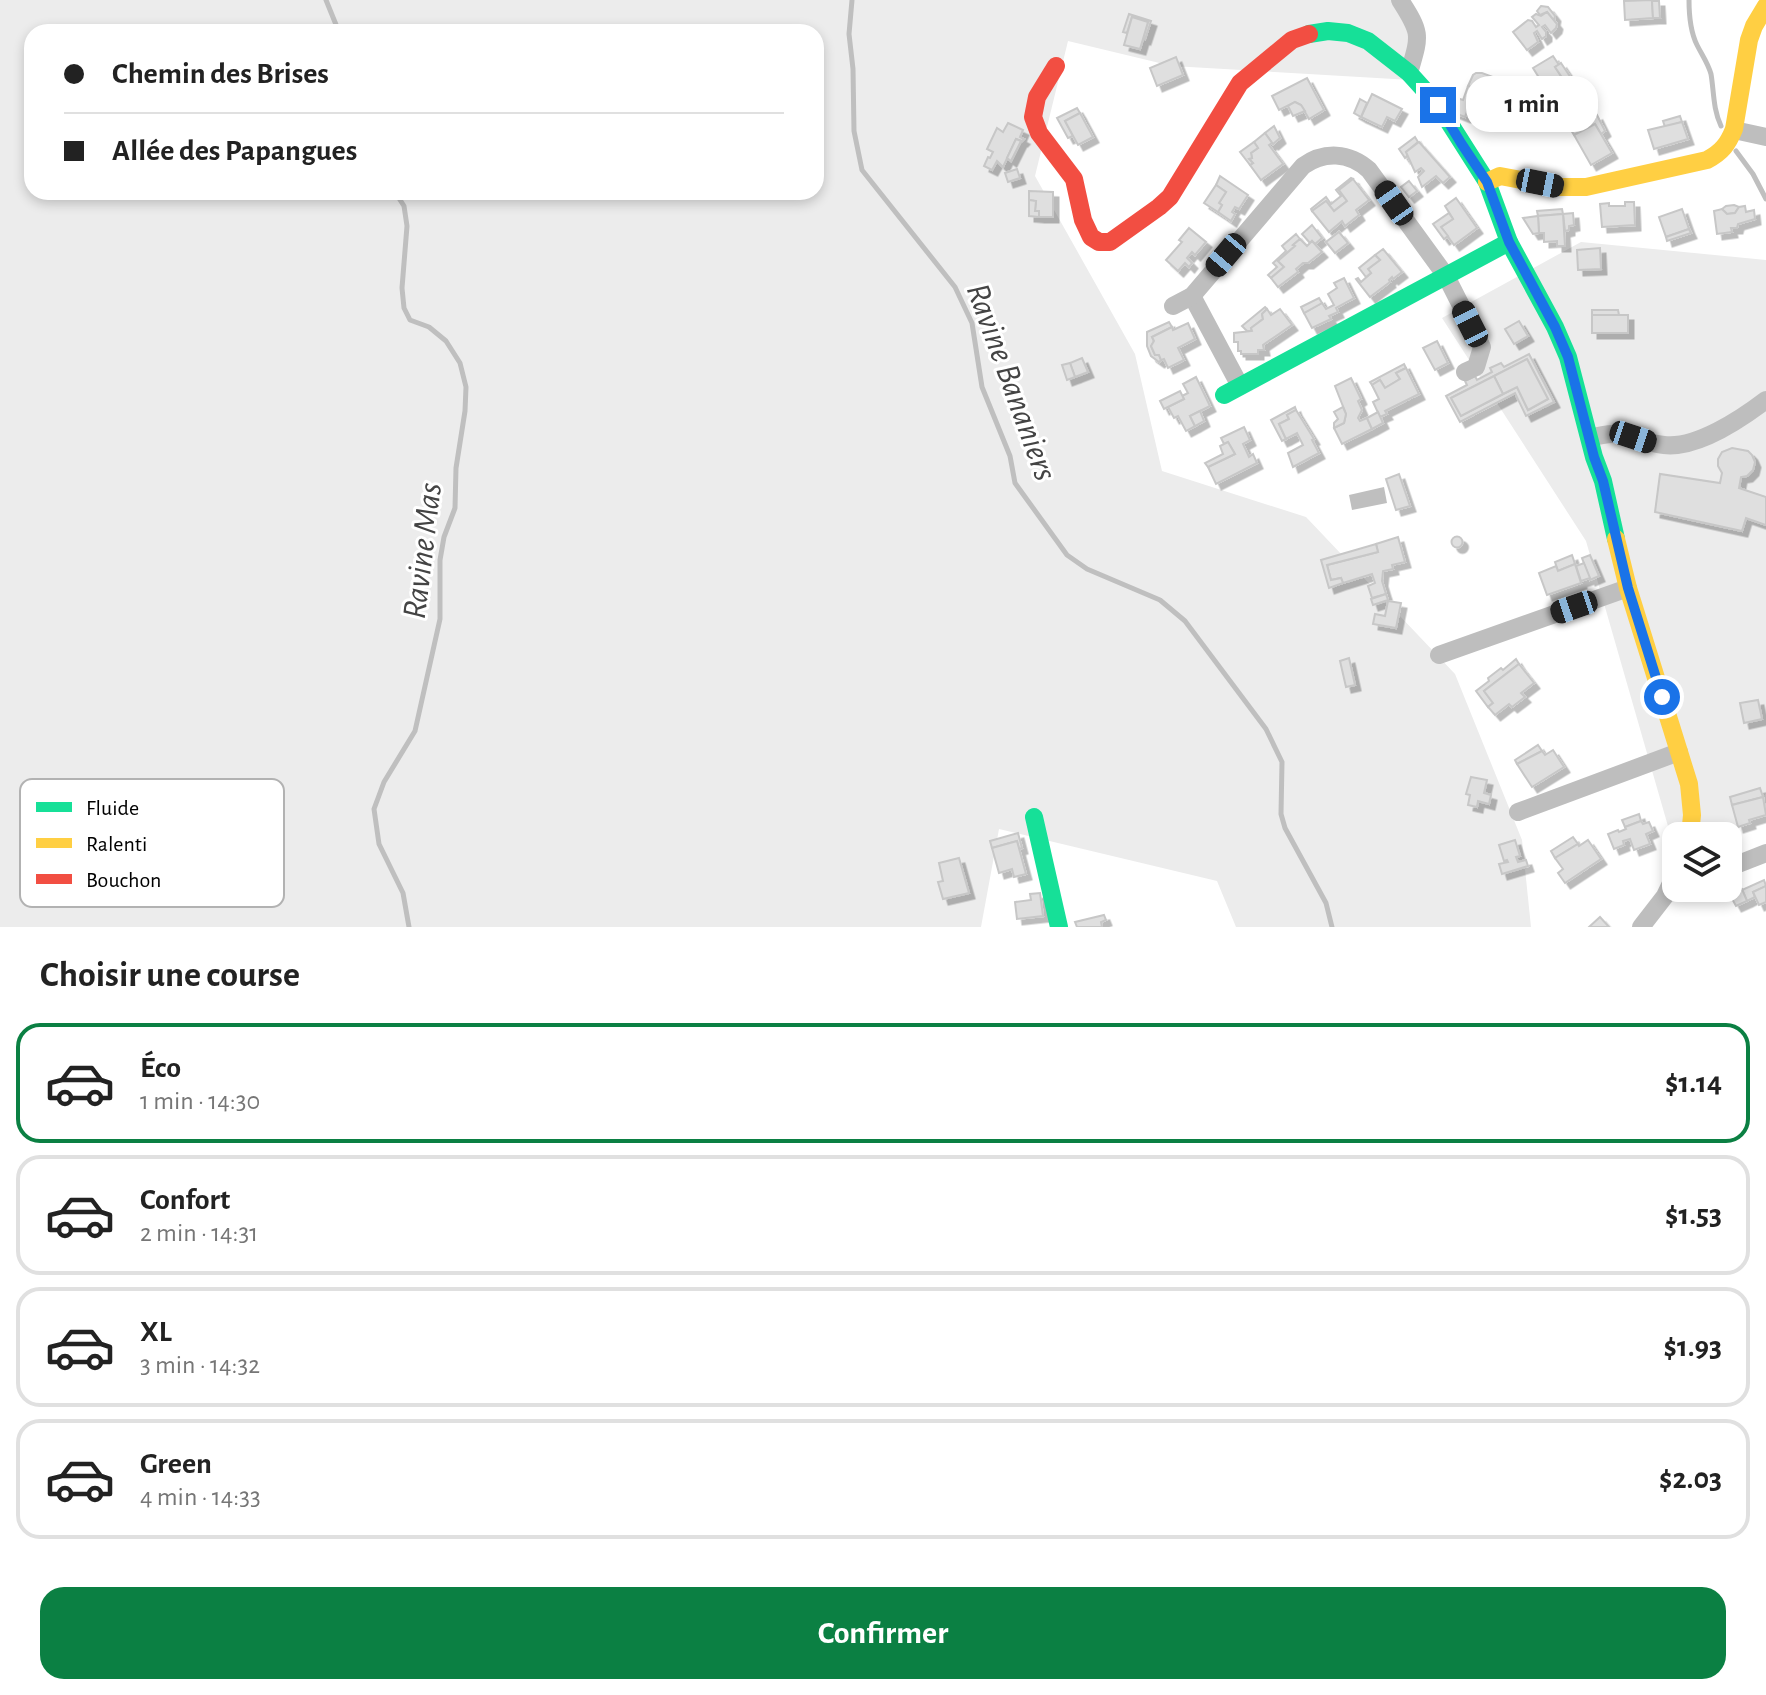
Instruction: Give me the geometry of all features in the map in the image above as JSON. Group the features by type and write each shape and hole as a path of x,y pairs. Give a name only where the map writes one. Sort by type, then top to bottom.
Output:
{"street":[{"path":"1400,0 1415,24 1417,43 1409,73"},
{"path":"1487,182 1500,176 1558,187 1586,187 1707,160 1721,153 1734,130 1748,41 1766,6"},
{"path":"1056,66 1036,101 1033,122 1075,181 1085,231 1093,240 1102,243 1110,242 1170,197 1240,83 1292,40 1328,31 1348,33 1368,41 1409,73 1438,105 1487,182 1509,242 1568,357 1603,481 1628,588 1692,800 1691,822"},
{"path":"1734,130 1766,137"},
{"path":"1173,306 1192,296 1295,173 1312,160 1337,155 1361,163 1369,170 1446,276 1482,347 1476,367 1465,372"},
{"path":"1192,296 1232,391 1509,242"},
{"path":"1590,438 1612,432 1659,444 1679,445 1733,423 1766,400"},
{"path":"1439,655 1628,588"},
{"path":"1518,812 1679,752"},
{"path":"1034,817 1059,927"},
{"path":"1742,862 1766,853"},
{"path":"1641,927 1662,900"}],"shaded area":[{"path":"0,0 1410,0 1411,80 1172,66 1068,41 1035,176 1135,354 1162,471 1306,517 1455,674 1522,840 1531,927 1236,927 1217,881 999,829 981,927 0,927"},
{"path":"1581,242 1766,260 1766,793 1742,825 1742,822 1667,822 1586,541 1442,318"},
{"path":"1384,487 1387,503 1352,510 1349,495"}],"building":[{"path":"1652,0 1653,18 1625,20 1624,1"},
{"path":"1652,1 1659,1 1660,18 1653,18"},
{"path":"1541,6 1548,7 1555,16 1554,21 1547,12 1540,15 1537,11"},
{"path":"1547,12 1557,24 1556,28 1551,33 1545,25 1542,27 1546,36 1542,39 1537,31 1534,33 1538,42 1527,50 1513,32 1528,20 1536,27 1539,25 1532,17"},
{"path":"1129,14 1151,21 1145,39 1148,22 1132,17 1127,33 1123,32"},
{"path":"1132,17 1148,22 1140,49 1124,45"},
{"path":"1553,56 1559,65 1555,67 1572,87 1552,99 1546,82 1543,84 1533,68"},
{"path":"1176,57 1183,75 1157,86 1150,68"},
{"path":"1561,63 1571,78 1565,82 1555,67"},
{"path":"1476,73 1501,80 1498,88 1479,81 1476,89 1468,86"},
{"path":"1307,78 1324,110 1309,119 1301,105 1295,102 1279,110 1272,96"},
{"path":"1479,81 1514,98 1507,117 1483,108 1485,102 1478,99 1477,103 1471,100 1465,117 1452,112 1457,98 1463,100 1468,86 1476,89"},
{"path":"1372,94 1402,109 1395,121 1387,117 1382,127 1361,117"},
{"path":"1360,99 1367,103 1361,117 1354,113"},
{"path":"1295,102 1305,111 1293,116 1288,106"},
{"path":"1077,108 1080,113 1065,121 1073,136 1068,138 1057,118"},
{"path":"1080,113 1093,137 1078,145 1065,121"},
{"path":"1597,115 1605,131 1601,134 1595,124 1574,135 1571,130"},
{"path":"1680,116 1682,122 1665,127 1663,121"},
{"path":"1682,122 1688,139 1654,149 1648,130"},
{"path":"1008,123 1023,130 1020,137 1024,139 1016,139 1003,167 997,161 992,170 984,166 993,152 987,149 997,128 1003,132"},
{"path":"1595,124 1612,153 1591,165 1574,135"},
{"path":"1274,126 1280,138 1273,144 1265,133"},
{"path":"1265,133 1272,143 1269,145 1283,164 1261,180 1249,159 1258,148 1254,142"},
{"path":"1415,137 1418,142 1406,152 1408,155 1405,158 1399,149"},
{"path":"1016,139 1021,141 1011,161 1007,158"},
{"path":"1254,142 1258,148 1251,153 1252,158 1249,159 1253,163 1250,165 1240,152"},
{"path":"1419,142 1450,177 1443,183 1436,176 1422,187 1418,177 1424,171 1421,168 1415,172 1406,152"},
{"path":"1017,169 1020,178 1008,182 1005,173"},
{"path":"1220,176 1248,195 1239,209 1235,207 1231,221 1218,212 1222,205 1219,203 1226,192 1216,185"},
{"path":"1351,178 1339,190 1347,201 1334,211 1326,201 1312,211 1326,197 1331,204 1341,196 1336,190"},
{"path":"1353,179 1369,200 1356,210 1359,215 1345,226 1342,221 1329,232 1312,211 1326,201 1334,211 1347,201 1339,190"},
{"path":"1409,181 1417,191 1409,197 1401,187"},
{"path":"1216,185 1226,192 1219,203 1222,205 1218,212 1204,203"},
{"path":"1029,191 1053,192 1053,217 1039,217 1039,211 1035,211 1036,201 1029,200"},
{"path":"1456,198 1477,228 1454,245 1441,227 1453,219 1445,206"},
{"path":"1029,200 1036,201 1035,211 1039,211 1039,217 1029,216"},
{"path":"1625,202 1634,202 1635,225 1602,227 1600,204 1625,206"},
{"path":"1726,206 1739,207 1735,213 1727,214 1722,209"},
{"path":"1745,206 1746,212 1754,210 1755,219 1738,224 1737,228 1731,228 1732,232 1717,234 1714,211 1722,209 1727,214 1735,213 1739,207"},
{"path":"1562,209 1563,214 1538,216 1537,211"},
{"path":"1682,209 1689,229 1666,237 1659,217"},
{"path":"1449,213 1453,219 1441,227 1448,236 1444,239 1433,224"},
{"path":"1573,213 1574,225 1565,231 1563,214"},
{"path":"1563,214 1565,246 1557,246 1557,241 1544,242 1544,233 1539,233 1538,216"},
{"path":"1538,216 1539,233 1533,234 1523,218"},
{"path":"1312,225 1322,238 1315,244 1302,234"},
{"path":"1189,228 1206,242 1195,255 1192,252 1187,258 1192,263 1189,267 1185,263 1178,271 1166,260 1182,242 1179,240"},
{"path":"1689,229 1691,233 1667,241 1666,237"},
{"path":"1339,232 1348,243 1335,253 1326,242"},
{"path":"1296,234 1300,239 1278,261 1284,267 1271,278 1268,275 1277,267 1273,263 1286,251 1282,246"},
{"path":"1300,239 1307,246 1312,241 1322,252 1308,263 1303,263 1296,269 1298,272 1278,287 1271,278 1284,267 1278,261"},
{"path":"1600,248 1601,269 1578,270 1577,250"},
{"path":"1383,249 1402,272 1370,297 1356,279 1361,282 1371,273 1368,269 1380,260 1375,255"},
{"path":"1375,255 1380,260 1368,269 1371,273 1366,277 1359,268"},
{"path":"1344,278 1354,298 1336,308 1338,312 1329,316 1331,319 1312,328 1304,313 1322,303 1326,309 1334,305 1328,294 1337,288 1334,283"},
{"path":"1319,298 1322,303 1304,313 1301,307"},
{"path":"1265,307 1263,319 1251,328 1252,331 1247,331 1242,326"},
{"path":"1267,309 1271,315 1280,309 1292,325 1263,345 1264,350 1258,350 1258,354 1241,354 1238,342 1234,342 1234,333 1252,331 1251,328 1263,319 1262,314"},
{"path":"1592,310 1618,310 1619,315 1592,315"},
{"path":"1592,315 1628,315 1628,333 1592,333"},
{"path":"1519,321 1528,336 1514,344 1505,329"},
{"path":"1169,322 1172,327 1152,337 1154,341 1151,346 1155,355 1159,355 1159,362 1151,356 1147,346 1147,332"},
{"path":"1188,323 1195,339 1178,348 1184,360 1168,368 1164,359 1155,355 1151,346 1154,341 1152,337"},
{"path":"1437,341 1448,363 1435,370 1423,348"},
{"path":"1529,354 1554,402 1526,416 1515,393 1460,422 1446,396 1467,385 1465,381 1475,376 1477,380 1492,372 1490,368 1501,363 1504,367","holes":["1527,359 1548,399 1528,410 1517,387 1461,416 1451,398"]},
{"path":"1082,358 1088,372 1075,377 1070,363"},
{"path":"1527,359 1548,399 1528,410 1517,387 1503,394 1494,376"},
{"path":"1070,363 1075,377 1067,380 1062,365"},
{"path":"1404,364 1406,368 1396,373 1400,379 1385,388 1380,380 1372,385 1370,382"},
{"path":"1406,368 1419,394 1385,411 1387,414 1380,417 1373,402 1379,399 1372,385 1380,380 1385,388 1400,379 1396,373"},
{"path":"1494,376 1503,394 1461,416 1451,398"},
{"path":"1196,377 1210,406 1190,416 1195,426 1186,431 1178,416 1174,418 1168,407 1184,399 1182,396 1188,393 1183,384"},
{"path":"1351,378 1361,399 1358,401 1362,410 1358,418 1360,421 1367,418 1372,429 1342,444 1334,428 1344,423 1346,414 1335,386"},
{"path":"1180,391 1184,399 1164,409 1160,401"},
{"path":"1295,407 1296,410 1287,415 1289,419 1279,424 1286,439 1282,441 1271,420"},
{"path":"1343,407 1346,414 1344,423 1334,428 1338,419 1334,412"},
{"path":"1296,410 1319,453 1293,467 1288,453 1303,445 1297,433 1286,439 1279,424 1289,419 1287,415"},
{"path":"1200,411 1204,421 1195,426 1190,416"},
{"path":"1378,412 1383,423 1372,429 1367,418"},
{"path":"1244,427 1250,440 1243,444 1249,457 1253,454 1257,463 1216,484 1208,467 1235,454 1228,442 1224,444 1221,438"},
{"path":"1228,442 1235,454 1208,467 1205,463 1223,454 1220,446"},
{"path":"1732,448 1748,451 1752,455 1755,462 1753,470 1741,477 1739,488 1766,497 1766,525 1746,518 1742,531 1655,512 1660,474 1720,483 1722,473 1718,459 1722,452"},
{"path":"1399,474 1410,506 1396,510 1386,479"},
{"path":"1457,536 1463,542 1457,548 1451,542"},
{"path":"1398,537 1405,562 1383,571 1386,594 1372,598 1368,586 1375,583 1372,574 1343,583 1341,578 1331,580 1327,565 1378,552 1376,544"},
{"path":"1376,544 1378,552 1327,565 1331,580 1341,578 1343,583 1329,588 1321,560"},
{"path":"1572,555 1575,564 1558,571 1555,562"},
{"path":"1590,555 1599,576 1590,580 1582,558"},
{"path":"1584,563 1590,578 1581,581 1576,566"},
{"path":"1575,564 1581,583 1547,595 1539,573 1556,566 1558,571"},
{"path":"1386,594 1388,600 1373,605 1371,599"},
{"path":"1388,601 1401,603 1396,628 1373,624 1375,614 1385,616"},
{"path":"1349,658 1355,685 1346,687 1340,661"},
{"path":"1516,659 1519,664 1484,691 1493,703 1488,707 1476,691 1489,681 1488,678"},
{"path":"1519,664 1534,683 1521,693 1525,697 1495,715 1488,707 1493,703 1484,691"},
{"path":"1758,700 1762,719 1744,723 1740,703"},
{"path":"1538,745 1542,751 1517,764 1515,760"},
{"path":"1553,750 1564,767 1532,787 1517,764 1542,751 1545,755"},
{"path":"1471,777 1487,780 1484,793 1491,795 1489,804 1478,801 1477,807 1468,805 1470,795 1466,794"},
{"path":"1760,788 1763,797 1732,805 1730,797"},
{"path":"1763,797 1766,815 1742,826 1742,822 1737,822 1732,805"},
{"path":"1639,814 1641,821 1625,827 1622,820"},
{"path":"1641,821 1643,824 1649,822 1653,831 1646,834 1650,844 1634,850 1630,839 1614,849 1608,834"},
{"path":"1018,833 1022,848 1019,849 1017,841 992,848 990,841"},
{"path":"1573,837 1578,844 1555,858 1551,851"},
{"path":"1515,840 1520,856 1516,857 1518,862 1526,860 1528,866 1502,874 1499,864 1508,862 1504,861 1499,845"},
{"path":"1588,840 1601,859 1565,883 1558,873 1563,869 1555,858"},
{"path":"1017,841 1026,874 1014,877 1012,869 999,873 992,848"},
{"path":"959,858 969,893 943,899 938,882 943,881 939,863"},
{"path":"1764,880 1766,886 1753,892 1755,897 1747,901 1742,890"},
{"path":"1766,886 1766,902 1759,905 1753,892"},
{"path":"1742,889 1747,901 1736,906 1734,902 1742,902"},
{"path":"1040,893 1043,916 1017,919 1015,902 1031,900 1030,894"},
{"path":"1104,915 1106,920 1101,922 1102,927 1077,927 1075,922"},
{"path":"1600,917 1609,927 1589,927"}],"waterway":[{"name":"Ravine Mas","path":"326,0 336,24"},
{"name":"Ravine Bananiers","path":"852,0 849,34 854,131 862,170 955,287 972,323 982,387 1010,456 1015,483 1067,555 1087,569 1160,600 1185,621 1266,729 1282,762 1281,814 1285,828 1326,903 1332,927"},
{"path":"1689,0 1693,34 1711,74 1721,126"},
{"path":"1736,151 1766,199"},
{"name":"Ravine Mas","path":"400,200 407,226 402,288 404,308 410,320 429,327 446,341 460,363 466,387 456,468 455,508 444,537 440,560 440,619 415,731 384,782 374,809 379,844 403,893 409,927"}],"traffic: fast":[{"path":"1309,34 1328,31 1348,33 1368,41 1409,73 1438,105 1487,182 1509,242 1568,357 1616,539"},
{"path":"1224,395 1509,242"},
{"path":"1034,817 1059,927"}],"traffic: slow":[{"path":"1487,182 1500,176 1558,187 1586,187 1712,157 1724,147 1734,129 1749,40 1766,6"},
{"path":"1616,539 1628,588 1689,784 1691,822"}],"traffic: jam":[{"path":"1056,66 1037,97 1033,117 1039,133 1074,179 1083,220 1091,237 1099,242 1110,242 1170,197 1240,83 1292,40 1309,34"}],"route":[{"path":"1438,105 1487,182 1509,242 1568,357 1603,481 1628,588 1662,697"}]}
